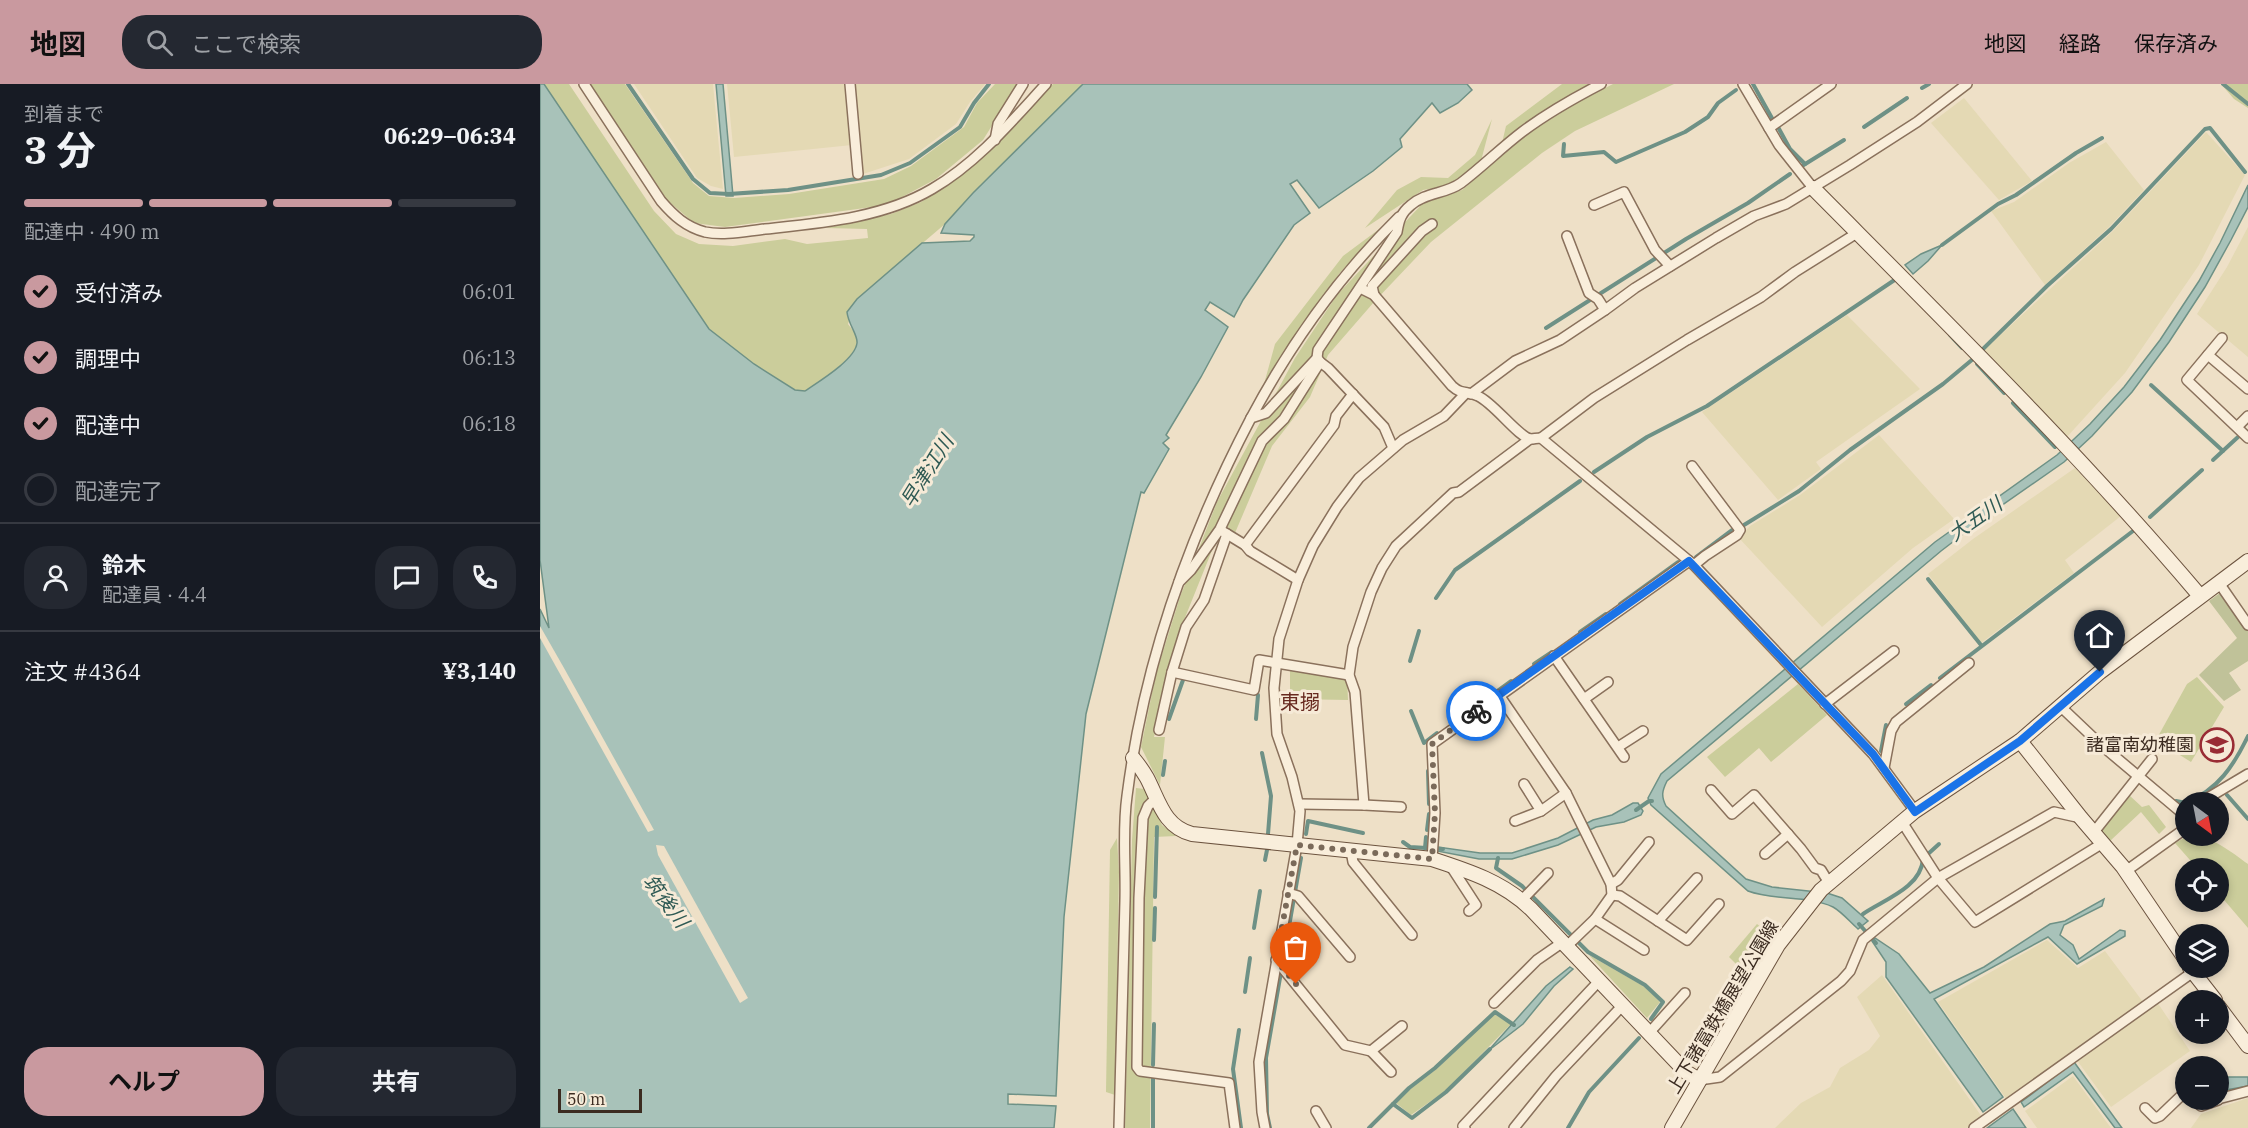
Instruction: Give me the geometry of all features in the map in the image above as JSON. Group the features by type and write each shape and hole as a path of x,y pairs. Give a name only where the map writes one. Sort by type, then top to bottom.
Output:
{"street":[{"path":"584,84 661,201 676,218 692,228 709,233 731,233 807,224 883,210 914,199 935,188 995,140 1046,84"},
{"path":"850,84 858,174"},
{"path":"995,140 998,124 1023,84"},
{"path":"1119,1128 1125,891 1124,828 1133,758 1145,698 1170,604 1202,520 1228,461 1286,360 1335,288 1372,244 1411,205 1426,195 1447,191 1460,184 1523,131 1575,97 1601,84"},
{"path":"1743,84 1793,165 1813,188 2065,445 2139,524 2200,597"},
{"path":"1769,128 1832,84"},
{"path":"1265,1128 1259,1062 1276,960 1293,894 1300,811 1277,734 1274,688 1276,664 1279,639 1298,580 1313,546 1336,507 1359,478 1393,448 1444,416 1468,394 1515,362 1560,339 1635,288 1754,216 1786,204 1813,188 1917,122 1967,84"},
{"path":"1594,205 1624,192 1661,256 1670,267"},
{"path":"1159,730 1172,672 1186,627 1204,600 1223,531 1262,441 1284,419 1319,360 1318,350 1397,232 1399,218"},
{"path":"1374,295 1372,286 1422,231 1432,224"},
{"path":"1364,806 1355,692 1349,675 1353,647 1371,592 1396,546 1453,493 1459,492 1530,439 1541,438 1594,398 1761,297 1857,232"},
{"path":"1567,236 1589,293 1596,297 1605,310"},
{"path":"1360,288 1374,295 1459,393 1478,396 1530,439"},
{"path":"2222,338 2187,380 2238,426 2248,438"},
{"path":"2208,355 2248,389"},
{"path":"1251,418 1266,413 1319,360"},
{"path":"1319,360 1384,427 1393,448"},
{"path":"1245,544 1334,425 1336,416 1353,394"},
{"path":"2238,426 2248,416"},
{"path":"1541,438 1692,563 1884,768 1915,812"},
{"path":"1433,852 1435,813 1432,744 1554,656 1737,535 1740,530 1692,466"},
{"path":"1177,584 1223,531"},
{"path":"1223,531 1245,544 1250,551 1298,580"},
{"path":"1711,790 1732,814 1754,795 1815,868 1821,870 1825,887 1902,822 2020,741 2100,672 2248,561"},
{"path":"2219,583 2248,625"},
{"path":"1825,704 1894,651"},
{"path":"1554,656 1624,757"},
{"path":"1172,672 1254,690 1259,660 1349,675"},
{"path":"1884,768 1891,731 1896,722 1969,663"},
{"path":"1584,699 1608,682"},
{"path":"1494,1003 1537,960 1570,941 1595,919 1612,895 1611,884 1566,793 1499,695"},
{"path":"2060,706 2100,744 2175,807"},
{"path":"1618,747 1643,731"},
{"path":"2020,741 2126,871 2175,944"},
{"path":"1133,758 1146,775 1166,817 1180,831 1351,851 1433,852 1450,865 1527,895 1570,941 1600,981 1686,1072 1699,1080 1720,1077 1841,981 1850,971 1863,940 1938,878 2054,812 2081,818"},
{"path":"2094,832 2151,759"},
{"path":"2218,792 2248,774"},
{"path":"1524,784 1541,811"},
{"path":"1515,820 1541,811 1566,793"},
{"path":"1156,798 1148,806 1143,818 1139,897 1137,1066 1140,1071 1228,1083 1235,1128"},
{"path":"1299,804 1401,807"},
{"path":"1902,822 1938,878 1975,922 2103,843"},
{"path":"1765,854 1788,834"},
{"path":"2126,871 2175,836"},
{"path":"1611,884 1618,880 1649,842"},
{"path":"1351,851 1353,862 1412,935"},
{"path":"1450,865 1476,905 1469,911"},
{"path":"1527,895 1548,873"},
{"path":"1658,921 1697,878"},
{"name":"上下諸富鉄橋展望公園線","path":"1672,1128 1778,945 1808,905 1825,887"},
{"path":"1293,894 1350,957"},
{"path":"1612,895 1620,896 1687,940 1719,904"},
{"path":"1595,919 1644,950"},
{"path":"1276,960 1345,1044 1371,1051 1391,1072"},
{"path":"1974,1128 2175,977"},
{"path":"1465,1128 1464,1126 1600,981"},
{"path":"1649,1033 1685,993"},
{"path":"1514,1128 1557,1076 1623,1005"},
{"path":"2229,1021 2248,1046"},
{"path":"1371,1051 1402,1026"},
{"path":"2229,1096 2248,1091"},
{"path":"2145,1108 2155,1118 2175,1102"},
{"path":"1316,1112 1326,1128"}],"shaded area":[{"path":"634,84 713,84 723,189 711,186 697,178"},
{"path":"727,84 846,84 852,145 734,157"},
{"path":"854,84 985,84 956,124 909,159 863,174"},
{"path":"1964,98 2032,181 1999,200 1931,123"},
{"path":"2206,132 2245,175 2199,265 2125,373 2066,438 1984,350 2113,231"},
{"path":"2106,142 2144,190 2108,228 2045,285 1991,211 2014,202 2069,163"},
{"path":"2248,227 2248,357 2197,314 2227,267"},
{"path":"1847,315 1920,389 1816,462 1821,469 1778,500 1702,412"},
{"path":"1879,435 1954,519 1913,548 1822,627 1739,538 1750,526 1800,495"},
{"path":"2075,468 2121,516 2065,560 2074,573 1981,643 1928,574 1973,539"},
{"path":"2047,940 2078,968 2105,951 2143,1002 2007,1100 1938,1002"},
{"path":"1882,975 1982,1117 1967,1128 1775,1128 1801,1103 1830,1087 1840,1068 1869,1050 1880,1036 1857,997"},
{"path":"2157,1002 2175,1029 2175,1044 2185,1044 2190,1051 2183,1056 2175,1056 2175,1062 2111,1107 2076,1059"},
{"path":"2073,1076 2111,1128 2037,1128 2025,1111"},
{"path":"2248,1098 2248,1128 2191,1128 2201,1114 2213,1110 2229,1110 2229,1104"}],"green space":[{"path":"544,84 569,84 654,211 676,234 699,244 733,246 785,239 807,244 868,238 867,229 826,228 891,214 921,202 953,181 998,142 1053,84 1083,84 973,193 945,224 857,299 848,324 857,341 855,348 836,369 805,391 795,390 754,364 709,329"},
{"path":"590,84 625,84 693,183 709,196 734,198 789,194 884,179 911,166 964,127 977,103 995,84 1018,84 983,140 936,179 887,205 725,227 694,223 667,200"},
{"path":"1562,84 1589,84 1522,126 1502,143 1506,126"},
{"path":"1613,84 1674,84 1575,131 1542,153 1431,242 1328,355 1310,397 1272,446 1235,533 1219,520 1210,536 1215,543 1180,630 1154,737 1165,737 1160,785 1141,747 1156,674 1180,597 1217,502 1295,358 1337,295 1423,203 1462,190 1529,133 1576,103"},
{"path":"2221,84 2248,84 2248,108 2234,99"},
{"path":"1492,119 1481,161 1453,185 1423,190 1365,228 1397,190 1421,177 1448,178 1475,155"},
{"path":"1382,227 1339,274 1264,384 1275,344 1343,256"},
{"path":"2220,593 2248,631 2248,661 2229,673 2241,690 2224,701 2199,675 2237,638 2209,601"},
{"path":"1290,668 1347,676 1348,700 1290,699"},
{"path":"2197,677 2224,707 2191,762 2156,740 2187,684"},
{"path":"1798,684 1827,715 1771,762 1759,748 1725,777 1707,757"},
{"path":"1136,788 1145,789 1162,825 1176,836 1154,837 1150,1128 1125,1128 1132,840"},
{"path":"2129,795 2142,807 2149,805 2166,827 2159,834 2141,812 2110,841 2102,830"},
{"path":"1117,838 1119,872 1115,1095 1106,1092 1110,850"},
{"path":"2178,846 2221,846 2248,864 2248,928 2229,906 2229,858 2188,858"},
{"path":"1757,924 1774,938 1750,978 1729,957"},
{"path":"1589,955 1645,987 1660,1002 1647,1018"},
{"path":"1494,1014 1511,1024 1445,1091 1411,1115 1396,1103 1438,1068"}],"water":[{"path":"540,84 544,84 709,329 754,364 795,390 805,391 835,370 855,350 857,340 847,312 857,299 922,243 970,241 974,235 941,233 945,224 973,193 1083,84 1467,84 1472,90 1458,103 1440,113 1432,103 1400,139 1402,147 1373,171 1319,208 1297,180 1290,184 1310,213 1294,225 1234,317 1210,302 1205,310 1228,327 1166,435 1169,438 1163,443 1169,449 1144,493 1141,492 1086,714 1064,917 1056,1096 1008,1094 1008,1104 1056,1106 1054,1128 540,1128 540,609 549,628 540,560"},
{"path":"716,84 723,84 733,196 726,196"},
{"name":"大五川","path":"2248,185 2248,207 2205,287 2169,342 2132,392 2092,436 2064,462 1941,551 1667,781 1663,794 1666,806 1746,879 1772,887 1827,893 1842,898 1868,921 1858,929 1843,914 1823,903 1748,891 1651,805 1648,798 1661,774 1935,542 2057,455 2090,424 2124,387 2160,340 2199,281"},
{"path":"1942,245 1913,274 1905,265 1921,254"},
{"path":"1633,803 1638,803 1643,811 1641,815 1624,822 1596,827 1558,845 1512,859 1479,859 1437,851 1438,847 1480,853 1512,853 1558,838 1593,820 1612,815"},
{"path":"2104,899 2102,906 2064,925 2060,935 2073,945 2079,959 2120,930 2125,931 2125,936 2077,964 2048,937 1934,999 2003,1097 1983,1112 1886,977 1886,962 1872,941 1875,938 1899,954 1930,993 1984,967 2050,924 2065,921"},
{"path":"1570,967 1573,969 1554,986 1523,1024 1488,1051 1546,986"},
{"path":"2074,1062 2122,1128 2115,1128 2073,1072 2024,1107 2021,1102"},
{"path":"2229,1077 2248,1077 2248,1086 2229,1089"},
{"path":"2013,1109 2026,1128 1987,1128"}],"pier":[{"path":"540,626 654,830 648,832 540,638"},
{"path":"656,845 664,846 748,998 740,1003 658,855"}],"waterway":[{"path":"628,84 693,179 710,193 729,194 788,190 881,175 910,163 960,127 974,103 989,84"},
{"path":"1753,84 1773,120"},
{"path":"1922,88 1929,84"},
{"path":"2223,84 2248,104"},
{"path":"1564,144 1563,156 1604,152 1616,162 1685,132 1708,117 1718,103 1736,90"},
{"path":"1864,127 1907,98"},
{"path":"1778,127 1790,149 1805,164"},
{"path":"1983,349 2047,286 2111,229 2205,129 2210,128 2245,172"},
{"path":"1942,245 1998,204 2016,195 2076,153 2102,138"},
{"path":"1802,166 1844,140"},
{"path":"1546,328 1686,239 1748,203 1790,174"},
{"path":"1594,472 1647,437 1707,406 1896,279"},
{"path":"1950,335 1962,348"},
{"path":"1744,525 1799,491 1850,450 1943,384 1973,359"},
{"path":"1977,364 2004,393"},
{"path":"2151,385 2223,451"},
{"path":"2013,403 2055,447"},
{"path":"2213,460 2238,437"},
{"path":"2150,517 2202,470"},
{"path":"1436,598 1455,570 1580,481"},
{"path":"1696,557 1732,530"},
{"path":"1940,678 2133,531"},
{"path":"1620,604 1678,562"},
{"path":"1928,579 1981,645"},
{"path":"1580,632 1606,614"},
{"path":"1410,661 1419,631"},
{"path":"1534,664 1552,652"},
{"path":"1169,719 1183,680"},
{"path":"1489,697 1511,681"},
{"path":"1906,704 1931,685"},
{"path":"1256,719 1258,695"},
{"path":"1462,716 1472,708"},
{"path":"1411,711 1424,743 1437,733"},
{"path":"1881,751 1886,725"},
{"path":"2206,792 2231,766 2248,736"},
{"path":"1262,753 1271,796 1268,834"},
{"path":"1163,775 1165,761"},
{"path":"1428,771 1429,804"},
{"path":"2229,797 2248,819"},
{"path":"1636,810 1652,801"},
{"path":"1427,830 1429,814"},
{"path":"1306,834 1308,821 1363,833"},
{"path":"1155,897 1157,827"},
{"path":"1425,848 1426,837"},
{"path":"1403,842 1410,847 1443,849"},
{"path":"1928,854 1939,844"},
{"path":"1265,860 1267,850"},
{"path":"1270,1128 1267,1114 1266,1058 1301,858"},
{"path":"1498,858 1496,868 1522,886 1588,952 1645,985 1663,1002 1651,1019"},
{"path":"1863,914 1900,892 1916,878 1923,859"},
{"path":"1254,928 1260,891"},
{"path":"1154,940 1155,908"},
{"path":"1859,924 1876,943"},
{"path":"1245,992 1250,958"},
{"path":"1393,1104 1495,1012 1514,1025"},
{"path":"1153,1065 1154,1024"},
{"path":"1239,1030 1233,1069 1241,1128"},
{"path":"1568,1128 1589,1092 1639,1038"},
{"path":"1369,1128 1393,1104 1412,1118 1446,1092 1490,1049"},
{"path":"1153,1078 1153,1128"}],"way so far":[{"path":"1296,984 1276,960 1297,845 1432,859 1435,813 1432,744 1476,711"}],"place":[{"name":"諸富南幼稚園","path":"2217,745"}],"district":[{"name":"東搦","path":"1300,702"}],"route":[{"path":"1476,711 1689,561 1873,754 1915,812 2020,741 2100,672"}],"water label":[{"name":"早津江川","path":"927,471"},
{"name":"筑後川","path":"666,901"}]}
